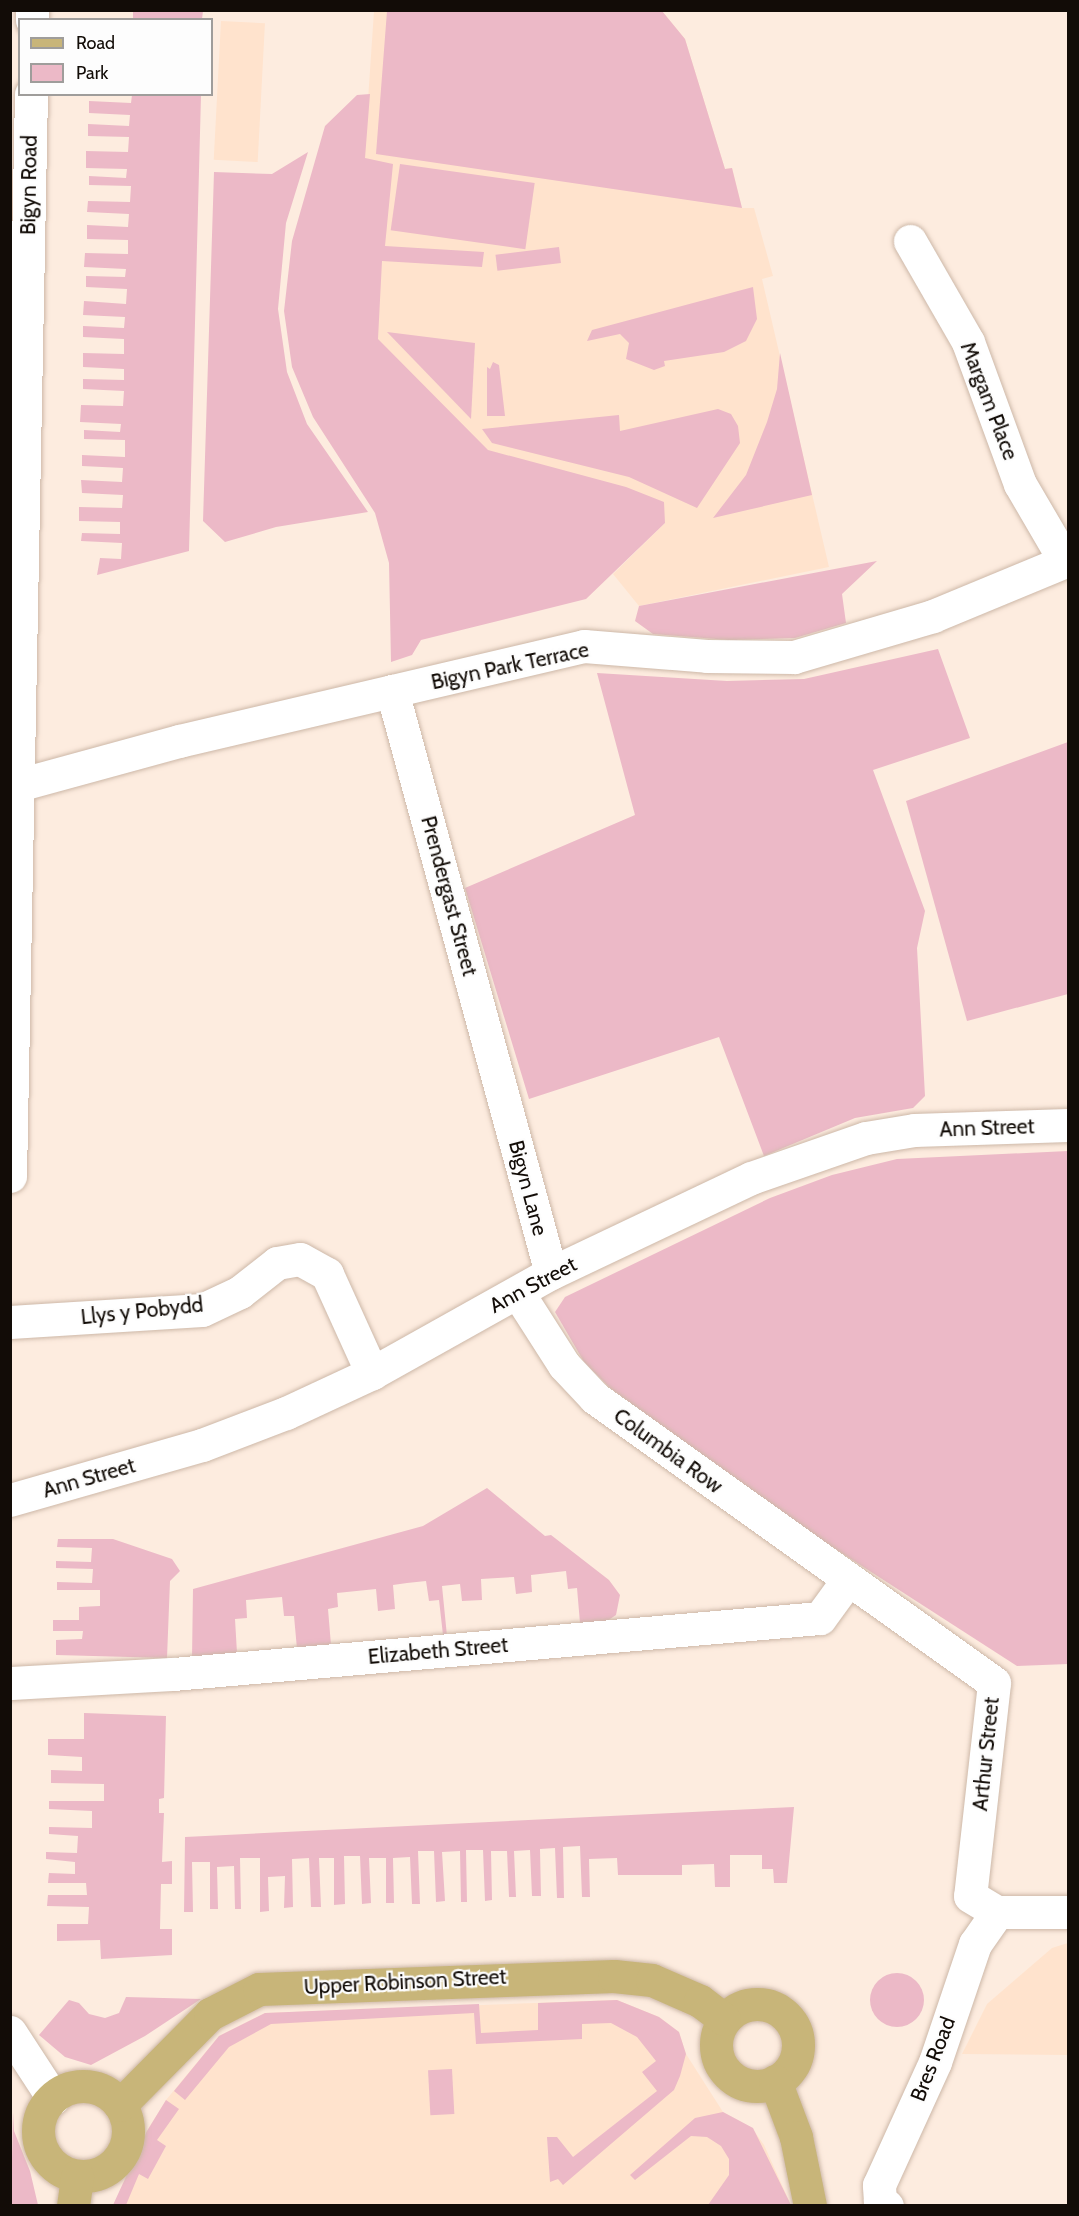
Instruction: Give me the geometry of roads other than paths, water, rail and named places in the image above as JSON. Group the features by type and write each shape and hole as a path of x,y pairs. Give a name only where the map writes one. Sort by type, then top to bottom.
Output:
{"main road":[{"name":"Upper Robinson Street","path":"120,2105 210,2014 260,1989 614,1976 652,1980 700,2001 724,2019"},
{"path":"759,2004 772,2007 792,2024 798,2052 792,2067 775,2081 759,2086 745,2084 722,2068 715,2046 724,2019 744,2005 759,2004"},
{"path":"775,2081 796,2137 810,2205"},
{"path":"83,2086 104,2091 120,2105 129,2130 122,2154 103,2172 75,2191 63,2172 43,2151 39,2122 53,2098 83,2086"}],"street":[{"name":"Bigyn Road","path":"10,1176 18,785 15,693 19,280 31,96"},
{"name":"Margam Place","path":"910,241 968,342 1020,484 1067,561"},
{"name":"Bigyn Park Terrace","path":"18,785 179,741 584,646 707,656 794,657 933,616 1067,561"},
{"name":"Prendergast Street","path":"392,691 505,1102"},
{"name":"Bigyn Lane","path":"505,1102 552,1274"},
{"name":"Ann Street","path":"10,1500 202,1445 372,1373 552,1274 751,1178 866,1138 914,1130 1068,1125"},
{"name":"Llys y Pobydd","path":"10,1322 202,1310 240,1292 277,1263 288,1258 300,1259 327,1274 372,1373"},
{"name":"Columbia Row","path":"518,1293 564,1365 595,1398 847,1581"},
{"name":"Elizabeth Street","path":"10,1683 173,1674 820,1618 847,1581"},
{"name":"Arthur Street","path":"847,1581 994,1683 984,1904"},
{"path":"984,1904 1068,1912"},
{"name":"Bres Road","path":"887,2205 880,2201 879,2185 935,2062 975,1944 984,1904"},
{"path":"10,2032 53,2098"}]}
